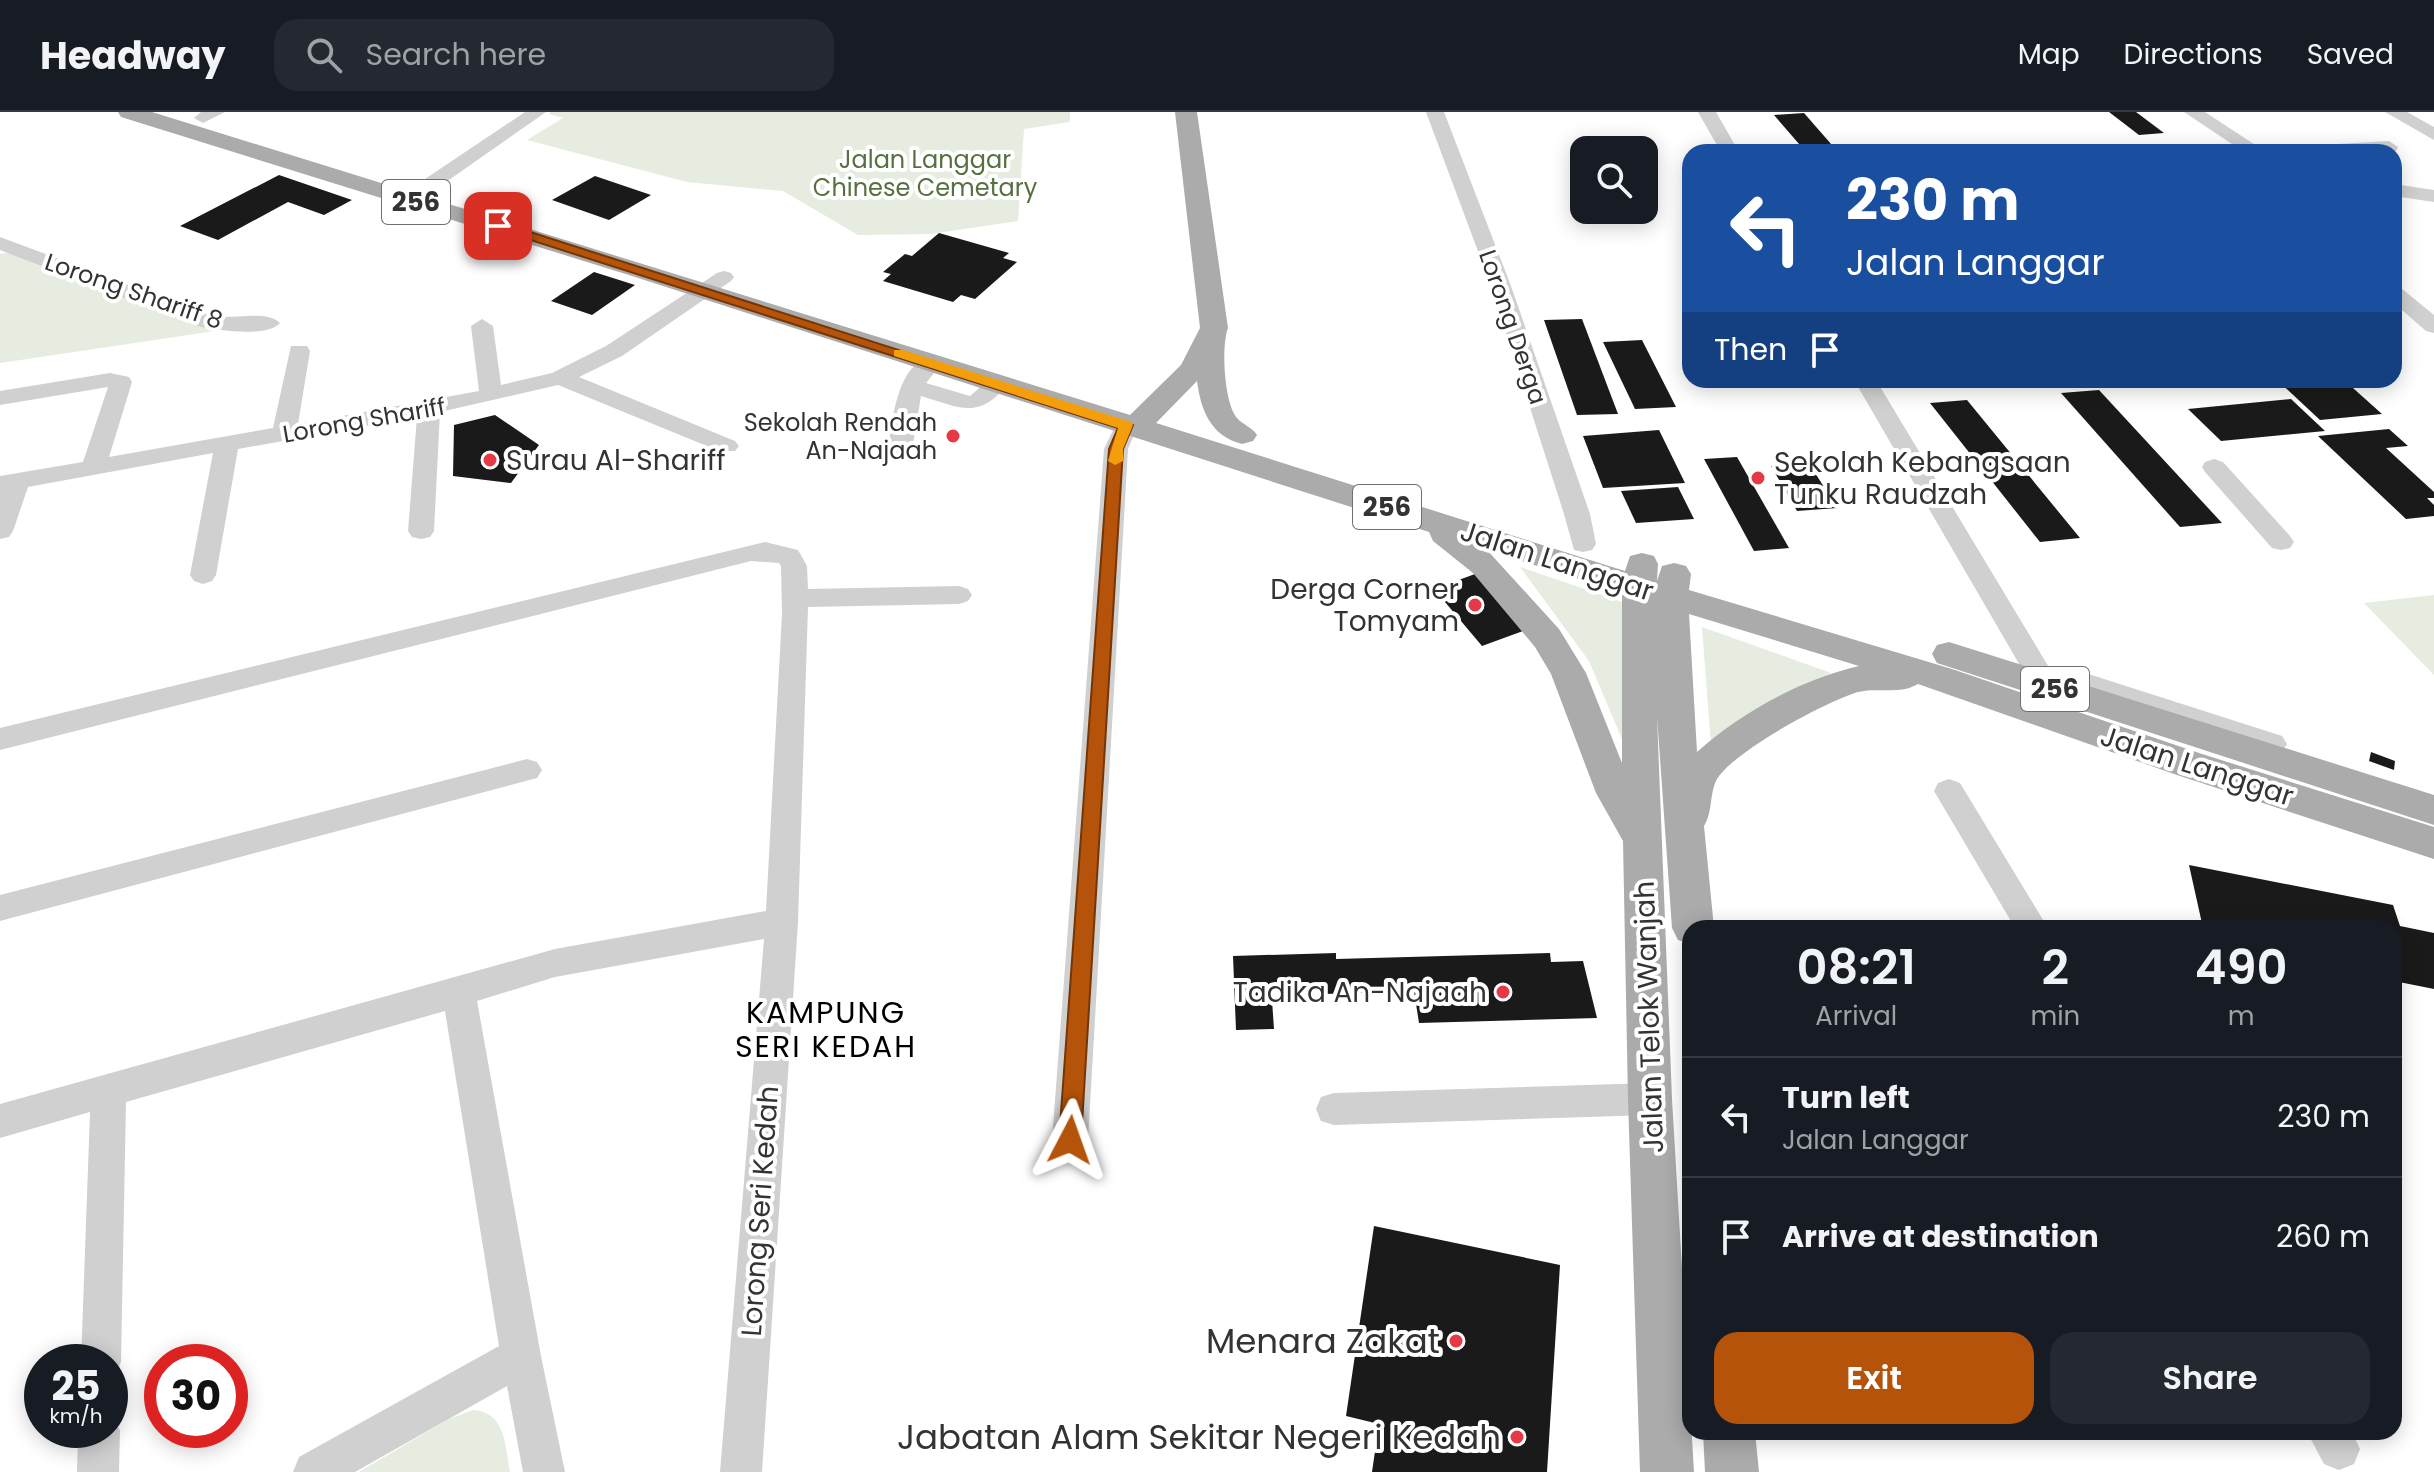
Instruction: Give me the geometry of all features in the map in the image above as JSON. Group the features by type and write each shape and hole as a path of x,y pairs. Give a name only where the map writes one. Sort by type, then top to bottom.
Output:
{"main road":[{"name":"Jalan Langgar","path":"129,112 714,284 1138,421 1420,517 2059,682 2434,810"},
{"path":"1186,112 1214,328 1210,352 1216,404 1225,423 1242,435"},
{"name":"Jalan Langgar","path":"201,114 429,185 996,384 1138,421 1242,435 1583,544 1656,579 2190,765 2434,843"},
{"path":"1138,421 1196,367 1214,328"},
{"path":"1420,517 1485,565 1547,638 1568,673 1615,793 1644,842"},
{"name":"Jalan Telok Wanjah","path":"1656,579 1644,842 1650,1099 1667,1472"},
{"name":"Jalan Telok Wanjah","path":"1656,579 1675,708 1692,920"},
{"path":"1686,845 1695,786 1702,770 1758,726 1810,698 1856,680 1939,678"},
{"path":"1730,1440 1732,1472"}],"street":[{"path":"429,185 537,112"},
{"name":"Lorong Derga","path":"1435,112 1501,286 1577,514 1583,544"},
{"path":"1707,112 1725,144"},
{"path":"2193,112 2244,144"},
{"path":"2394,112 2434,135"},
{"path":"2416,112 2434,123"},
{"path":"2402,191 2433,197"},
{"name":"Lorong Shariff 8","path":"0,243 206,321 224,325 269,323"},
{"name":"Lorong Shariff","path":"9,483 429,408 560,378 614,351 714,284"},
{"path":"2402,299 2434,326"},
{"path":"482,326 491,395"},
{"path":"284,434 299,351"},
{"path":"899,456 911,386 931,363"},
{"path":"560,378 727,446"},
{"path":"0,398 110,380 122,384 93,468"},
{"path":"911,386 971,403 980,400 996,384"},
{"path":"1870,388 2059,682 2434,797"},
{"path":"421,531 429,408"},
{"path":"1070,1140 1116,449 1138,421"},
{"path":"203,575 227,444"},
{"path":"2214,467 2281,542"},
{"path":"0,531 9,483"},
{"name":"Lorong Seri Kedah","path":"0,739 751,552 765,551 789,556 794,566 795,606 782,922 741,1472"},
{"path":"795,606 959,595"},
{"path":"0,908 527,770"},
{"path":"1949,791 2027,920"},
{"path":"0,1121 555,963 782,922"},
{"path":"459,992 521,1356 544,1472"},
{"path":"102,1344 109,1089"},
{"path":"1334,1109 1650,1099"},
{"path":"314,1472 521,1356"},
{"path":"98,1472 99,1448"}],"green space":[{"name":"Jalan Langgar Chinese Cemetary","path":"1070,112 1070,122 1024,129 1018,221 931,234 858,235 783,191 687,182 527,140 563,118 549,114"},
{"path":"11,252 215,331 0,363 0,254"},
{"path":"1520,567 1622,602 1632,763 1589,661"},
{"path":"2434,595 2434,675 2364,603"},
{"path":"1702,627 1831,673 1765,707 1711,745"},
{"path":"473,1410 484,1412 498,1424 505,1441 510,1472 359,1472 449,1419"}],"building":[{"path":"2109,112 2136,112 2164,133 2139,135"},
{"path":"1804,113 1831,144 1799,144 1774,115"},
{"path":"279,175 352,200 324,215 288,202 218,240 180,226"},
{"path":"595,176 651,195 609,220 552,200"},
{"path":"939,233 1009,253 1003,258 1017,262 975,299 961,295 953,302 883,281 891,274 883,272 905,254 912,256"},
{"path":"594,272 635,285 592,315 551,301"},
{"path":"1582,319 1618,414 1577,415 1544,320"},
{"path":"1642,340 1676,407 1635,409 1603,342"},
{"path":"2286,388 2353,388 2382,414 2320,420"},
{"path":"2099,390 2222,523 2180,527 2061,393"},
{"path":"2291,399 2325,431 2221,441 2188,409"},
{"path":"1967,400 2080,538 2040,542 1930,403"},
{"name":"Surau Al-Shariff","path":"495,415 539,445 511,483 453,476 454,425"},
{"path":"2389,429 2408,446 2386,448 2434,492 2434,498 2427,498 2434,505 2434,516 2406,519 2318,436"},
{"path":"1659,430 1685,483 1603,488 1583,436"},
{"path":"1737,457 1789,548 1754,551 1704,459"},
{"path":"1809,463 1837,508 1797,511 1771,466"},
{"path":"1678,487 1694,519 1636,523 1621,491"},
{"path":"1475,574 1523,631 1482,646 1434,589"},
{"path":"2371,752 2395,761 2394,770 2369,761"},
{"path":"2189,865 2393,905 2398,920 2201,920"},
{"path":"2402,926 2434,933 2434,989 2402,983"},
{"name":"Tadika An-Najaah","path":"1336,953 1336,959 1550,953 1551,962 1583,961 1597,1018 1419,1023 1414,991 1325,994 1325,985 1271,986 1274,1029 1236,1030 1233,956"},
{"name":"Menara Zakat","path":"1374,1226 1560,1265 1547,1472 1372,1472 1379,1424 1346,1416"}],"slow traffic":[{"path":"899,353 1126,425 1116,449 1115,461"}],"place":[{"name":"Sekolah Rendah An-Najaah","path":"953,436"},
{"name":"Surau Al-Shariff","path":"490,460"},
{"name":"Sekolah Kebangsaan Tunku Raudzah","path":"1758,478"},
{"name":"Derga Corner Tomyam","path":"1475,605"},
{"name":"Tadika An-Najaah","path":"1503,992"},
{"name":"Menara Zakat","path":"1456,1341"},
{"name":"Jabatan Alam Sekitar Negeri Kedah","path":"1517,1437"}],"district":[{"name":"KAMPUNG SERI KEDAH","path":"826,1029"}],"route":[{"path":"498,226 1126,425 1116,449 1070,1140"}]}
